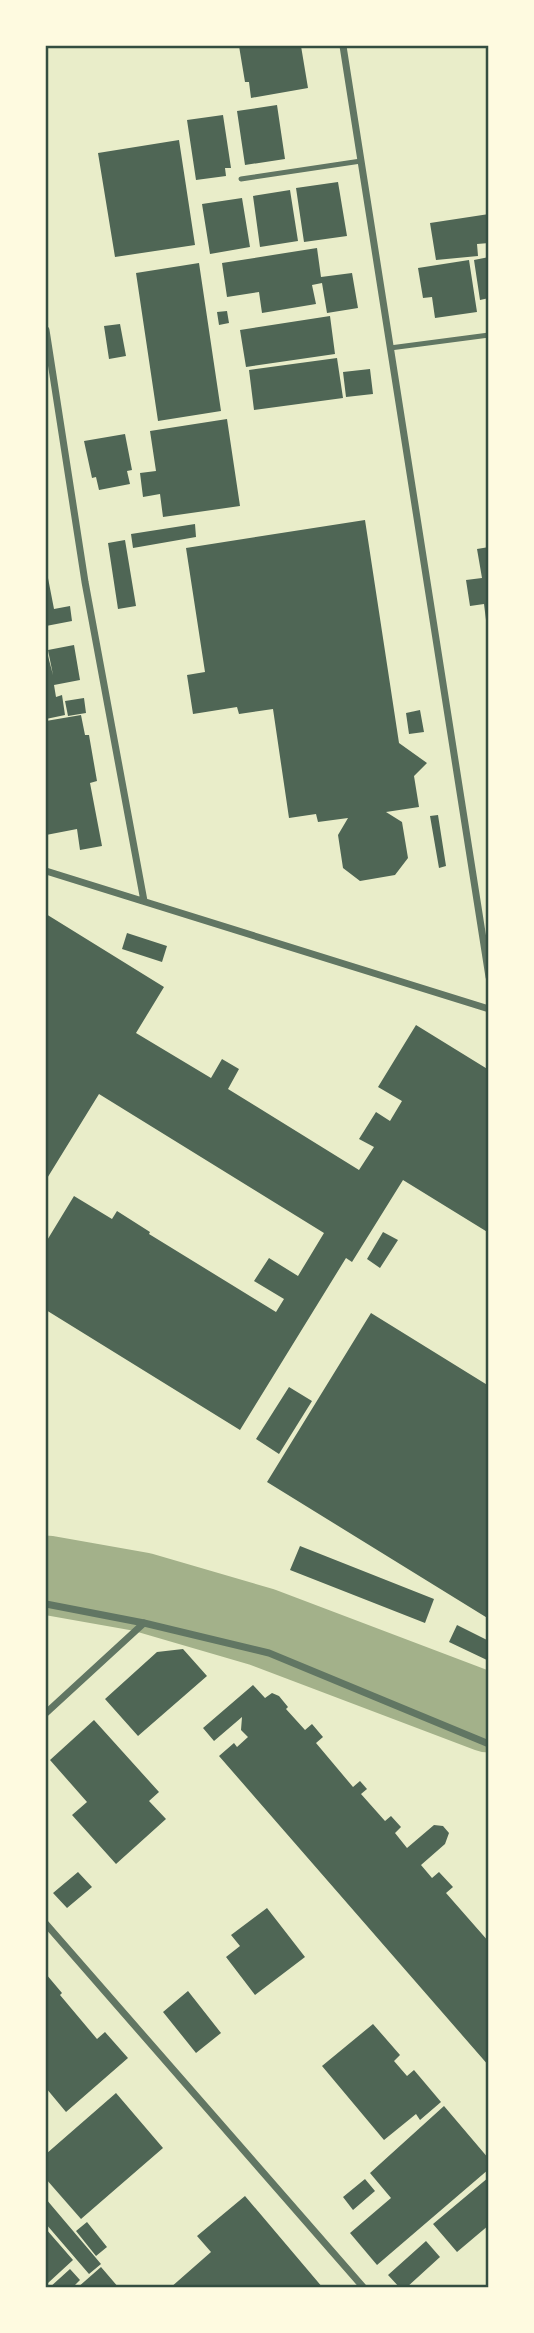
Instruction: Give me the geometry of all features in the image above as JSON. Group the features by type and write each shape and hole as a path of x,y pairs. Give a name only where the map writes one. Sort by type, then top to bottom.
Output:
{"street":[{"path":"343,46 488,977"},
{"path":"46,330 85,582 144,901"},
{"path":"46,872 488,1009"},
{"path":"46,1604 144,1623 269,1653 488,1744"},
{"path":"46,1713 144,1623"},
{"path":"46,1924 364,2287"}],"lane":[{"path":"241,178 361,160"},
{"path":"390,348 488,335"}],"building":[{"path":"239,46 301,46 308,88 251,98 249,82 245,82"},
{"path":"277,105 285,159 245,165 237,111"},
{"path":"223,115 231,168 225,168 226,176 196,180 187,120"},
{"path":"179,140 195,245 115,257 98,153"},
{"path":"338,182 347,236 304,242 296,188"},
{"path":"290,190 298,241 260,247 253,196"},
{"path":"242,198 250,247 210,254 202,204"},
{"path":"489,214 489,243 477,244 478,256 436,260 430,223"},
{"path":"317,248 321,277 352,273 358,308 327,313 322,283 312,285 316,304 262,313 259,292 227,297 222,263"},
{"path":"489,257 489,298 480,300 474,260"},
{"path":"469,260 477,312 435,318 432,297 423,298 418,268"},
{"path":"199,263 221,411 158,421 136,273"},
{"path":"227,311 229,323 219,325 217,312"},
{"path":"330,316 335,354 246,367 240,330"},
{"path":"120,324 126,356 109,359 104,326"},
{"path":"337,358 343,398 254,410 249,370"},
{"path":"370,369 373,394 346,397 343,372"},
{"path":"227,419 240,506 163,517 160,494 143,497 140,473 156,471 150,431"},
{"path":"125,434 132,470 127,471 130,484 99,490 96,477 92,478 84,441"},
{"path":"365,520 399,743 427,763 414,776 419,807 386,812 402,822 408,858 395,875 360,881 343,868 338,835 348,818 318,822 316,814 289,818 273,709 239,714 237,707 193,714 187,675 205,672 186,548"},
{"path":"195,524 196,537 133,548 131,534"},
{"path":"125,540 136,606 118,609 108,543"},
{"path":"489,547 487,628 484,604 470,606 466,580 482,578 477,549"},
{"path":"46,578 54,609 70,606 72,621 46,626"},
{"path":"74,645 80,680 54,685 56,697 62,695 65,715 46,719 48,656 53,675 48,650"},
{"path":"84,698 86,713 68,716 65,701"},
{"path":"420,710 424,732 409,734 406,713"},
{"path":"81,715 85,735 89,735 97,781 90,783 102,846 80,850 77,829 46,835 46,721"},
{"path":"438,815 446,866 439,868 430,816"},
{"path":"46,914 164,987 136,1033 211,1078 222,1059 239,1069 228,1089 359,1170 374,1147 359,1139 376,1112 390,1121 402,1101 378,1087 416,1025 489,1070 489,1233 403,1180 352,1262 346,1258 240,1430 46,1310 46,1242 74,1196 112,1219 117,1211 150,1232 149,1234 276,1312 284,1299 254,1281 269,1258 298,1276 324,1233 99,1094 46,1180"},
{"path":"127,933 167,946 162,962 122,949"},
{"path":"383,1232 398,1240 380,1268 367,1259"},
{"path":"371,1313 489,1386 489,1619 267,1482"},
{"path":"289,1387 312,1401 279,1454 256,1439"},
{"path":"300,1546 434,1599 425,1623 290,1570"},
{"path":"457,1625 489,1641 489,1661 449,1642"},
{"path":"183,1649 207,1676 138,1736 105,1699 157,1652"},
{"path":"253,1685 265,1698 272,1693 279,1696 288,1707 286,1709 305,1730 312,1724 323,1737 316,1743 353,1787 360,1781 367,1789 361,1794 385,1821 391,1816 401,1827 395,1833 407,1848 434,1825 443,1826 449,1833 445,1844 421,1865 432,1878 439,1872 453,1887 446,1893 489,1942 489,2066 219,1756 234,1743 237,1747 248,1737 241,1730 242,1717 214,1741 203,1728"},
{"path":"94,1720 159,1792 149,1801 166,1819 116,1864 72,1815 87,1802 50,1760"},
{"path":"78,1872 92,1887 67,1908 53,1893"},
{"path":"267,1908 305,1957 255,1995 226,1957 240,1946 231,1935"},
{"path":"46,1974 97,2039 105,2032 128,2058 66,2112 46,2088"},
{"path":"188,1991 221,2033 196,2053 163,2012"},
{"path":"373,2024 400,2055 394,2061 407,2076 414,2070 441,2102 420,2120 416,2114 384,2140 322,2066"},
{"path":"116,2093 163,2148 81,2219 46,2179 46,2154"},
{"path":"444,2106 489,2159 489,2169 377,2265 350,2233 391,2198 370,2173"},
{"path":"489,2177 489,2225 457,2252 433,2224"},
{"path":"365,2179 375,2191 353,2210 343,2197"},
{"path":"245,2196 323,2288 170,2288 211,2252 197,2236"},
{"path":"46,2199 101,2264 89,2274 46,2224"},
{"path":"87,2222 107,2247 96,2256 76,2231"},
{"path":"46,2229 73,2260 48,2283 46,2280"},
{"path":"426,2241 440,2257 406,2288 400,2288 388,2275"},
{"path":"101,2267 119,2288 77,2288"},
{"path":"70,2269 80,2280 72,2288 49,2288"}],"waterway":[{"path":"46,1575 142,1592 262,1627 489,1713"}]}
